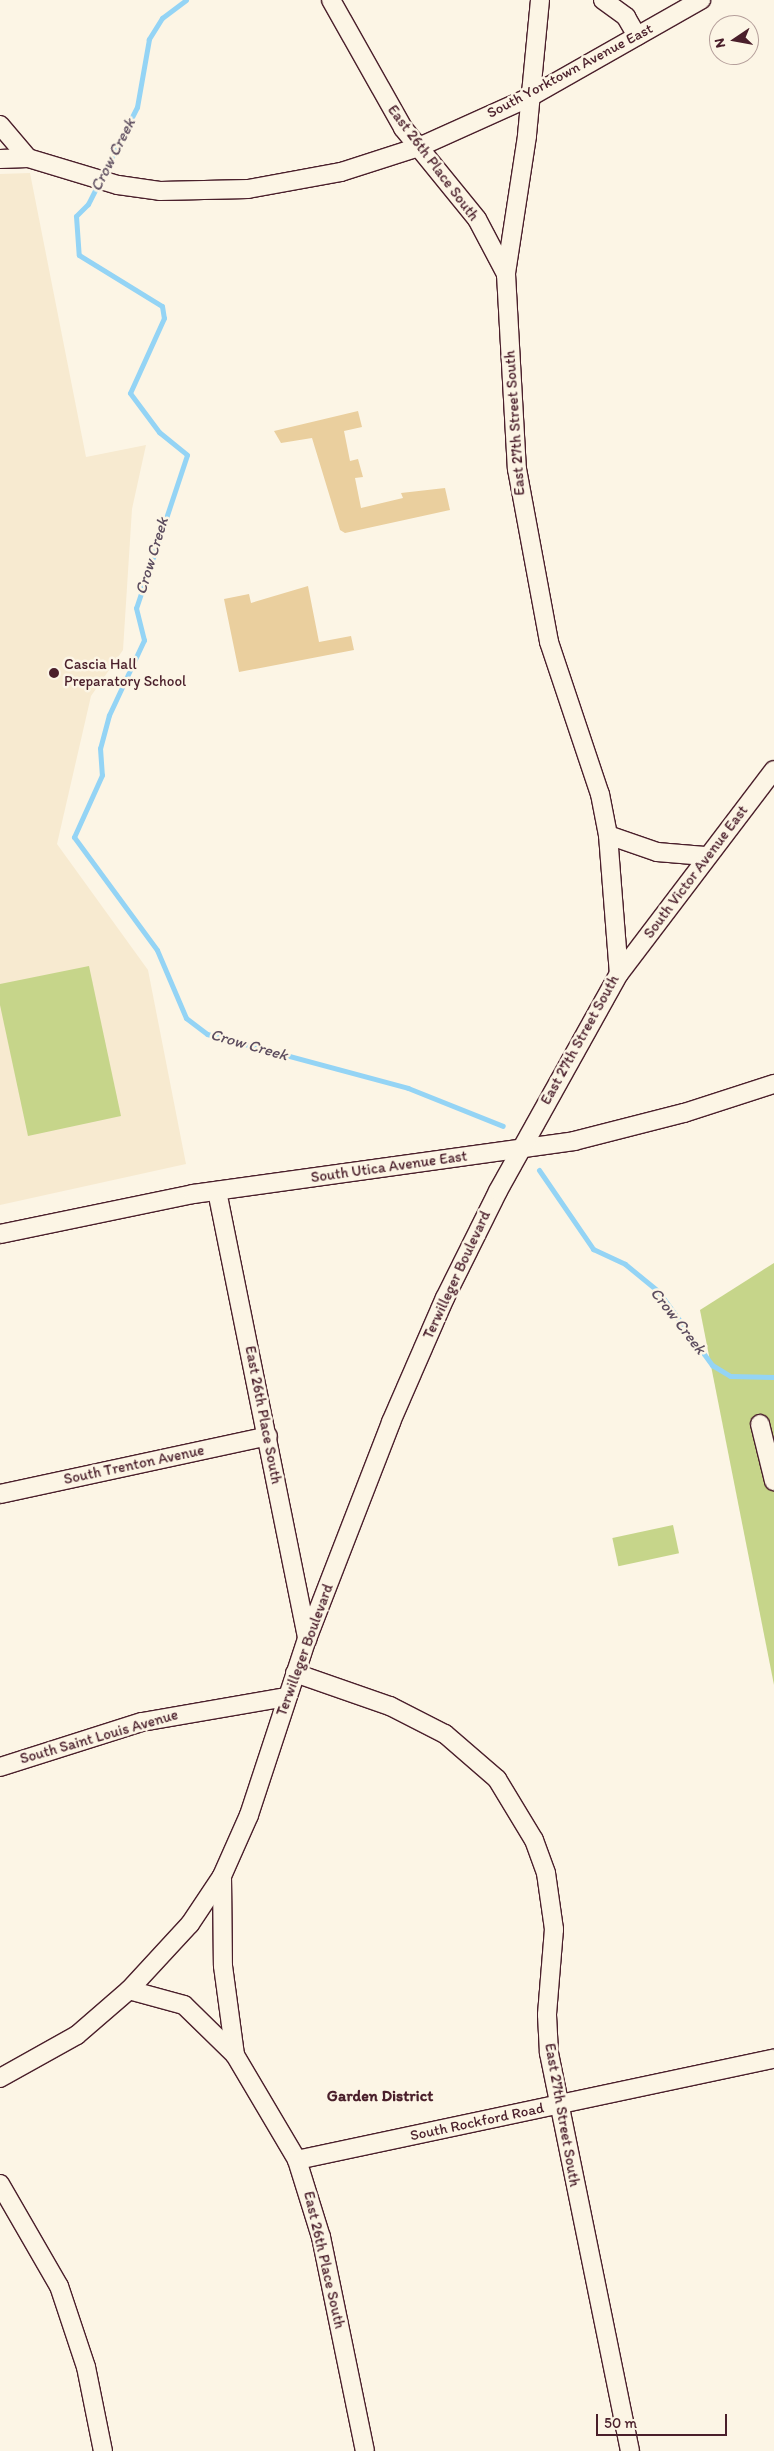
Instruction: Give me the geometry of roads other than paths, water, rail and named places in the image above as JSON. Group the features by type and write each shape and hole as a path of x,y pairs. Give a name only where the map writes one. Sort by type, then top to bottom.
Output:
{"street":[{"name":"East 26th Place South","path":"331,0 367,70 419,148 477,219 506,274"},
{"name":"East 27th Street South","path":"519,1149 619,974 608,836 600,794 565,698 534,579 517,470 506,274 530,97 540,0"},
{"path":"603,0 626,17 637,36"},
{"name":"South Yorktown Avenue East","path":"0,159 28,158 118,185 160,191 248,189 341,172 419,148 530,97 701,0"},
{"path":"0,125 28,158"},
{"name":"South Victor Avenue East","path":"619,974 705,856 774,770"},
{"path":"608,836 657,852 705,856"},
{"name":"South Utica Avenue East","path":"0,1234 218,1191 519,1149 633,1128 774,1084"},
{"name":"Terwilleger Boulevard","path":"0,2078 77,2035 129,1990 190,1924 222,1876 249,1815 307,1639 441,1307 519,1149"},
{"name":"East 26th Place South","path":"218,1191 307,1639"},
{"path":"760,1424 774,1481"},
{"name":"South Trenton Avenue","path":"0,1494 268,1436"},
{"name":"East 27th Street South","path":"296,1673 390,1706 445,1734 496,1779 521,1813 551,1898 554,1929 547,2015 558,2105 630,2451"},
{"name":"South Saint Louis Avenue","path":"0,1767 142,1722 287,1697"},
{"name":"East 26th Place South","path":"222,1876 223,1966 235,2055"},
{"name":"East 26th Place South","path":"129,1990 184,2005 235,2055 297,2160 321,2237 365,2451"},
{"name":"South Rockford Road","path":"297,2160 774,2059"},
{"path":"0,2184 59,2286 86,2367 103,2451"}],"waterway":[{"name":"Crow Creek","path":"186,0 162,18 149,39 137,107 88,204 76,216 79,255 162,306 164,318 130,393 159,432 187,455 136,608 144,640 109,715 100,748 102,775 74,837 157,950 186,1018 207,1034 408,1088 503,1126"},
{"name":"Crow Creek","path":"539,1170 593,1249 625,1264 658,1291 712,1365 730,1376 774,1377"}],"place":[{"name":"Cascia Hall Preparatory School","path":"54,673"}],"district":[{"name":"Garden District","path":"380,2096"}]}
